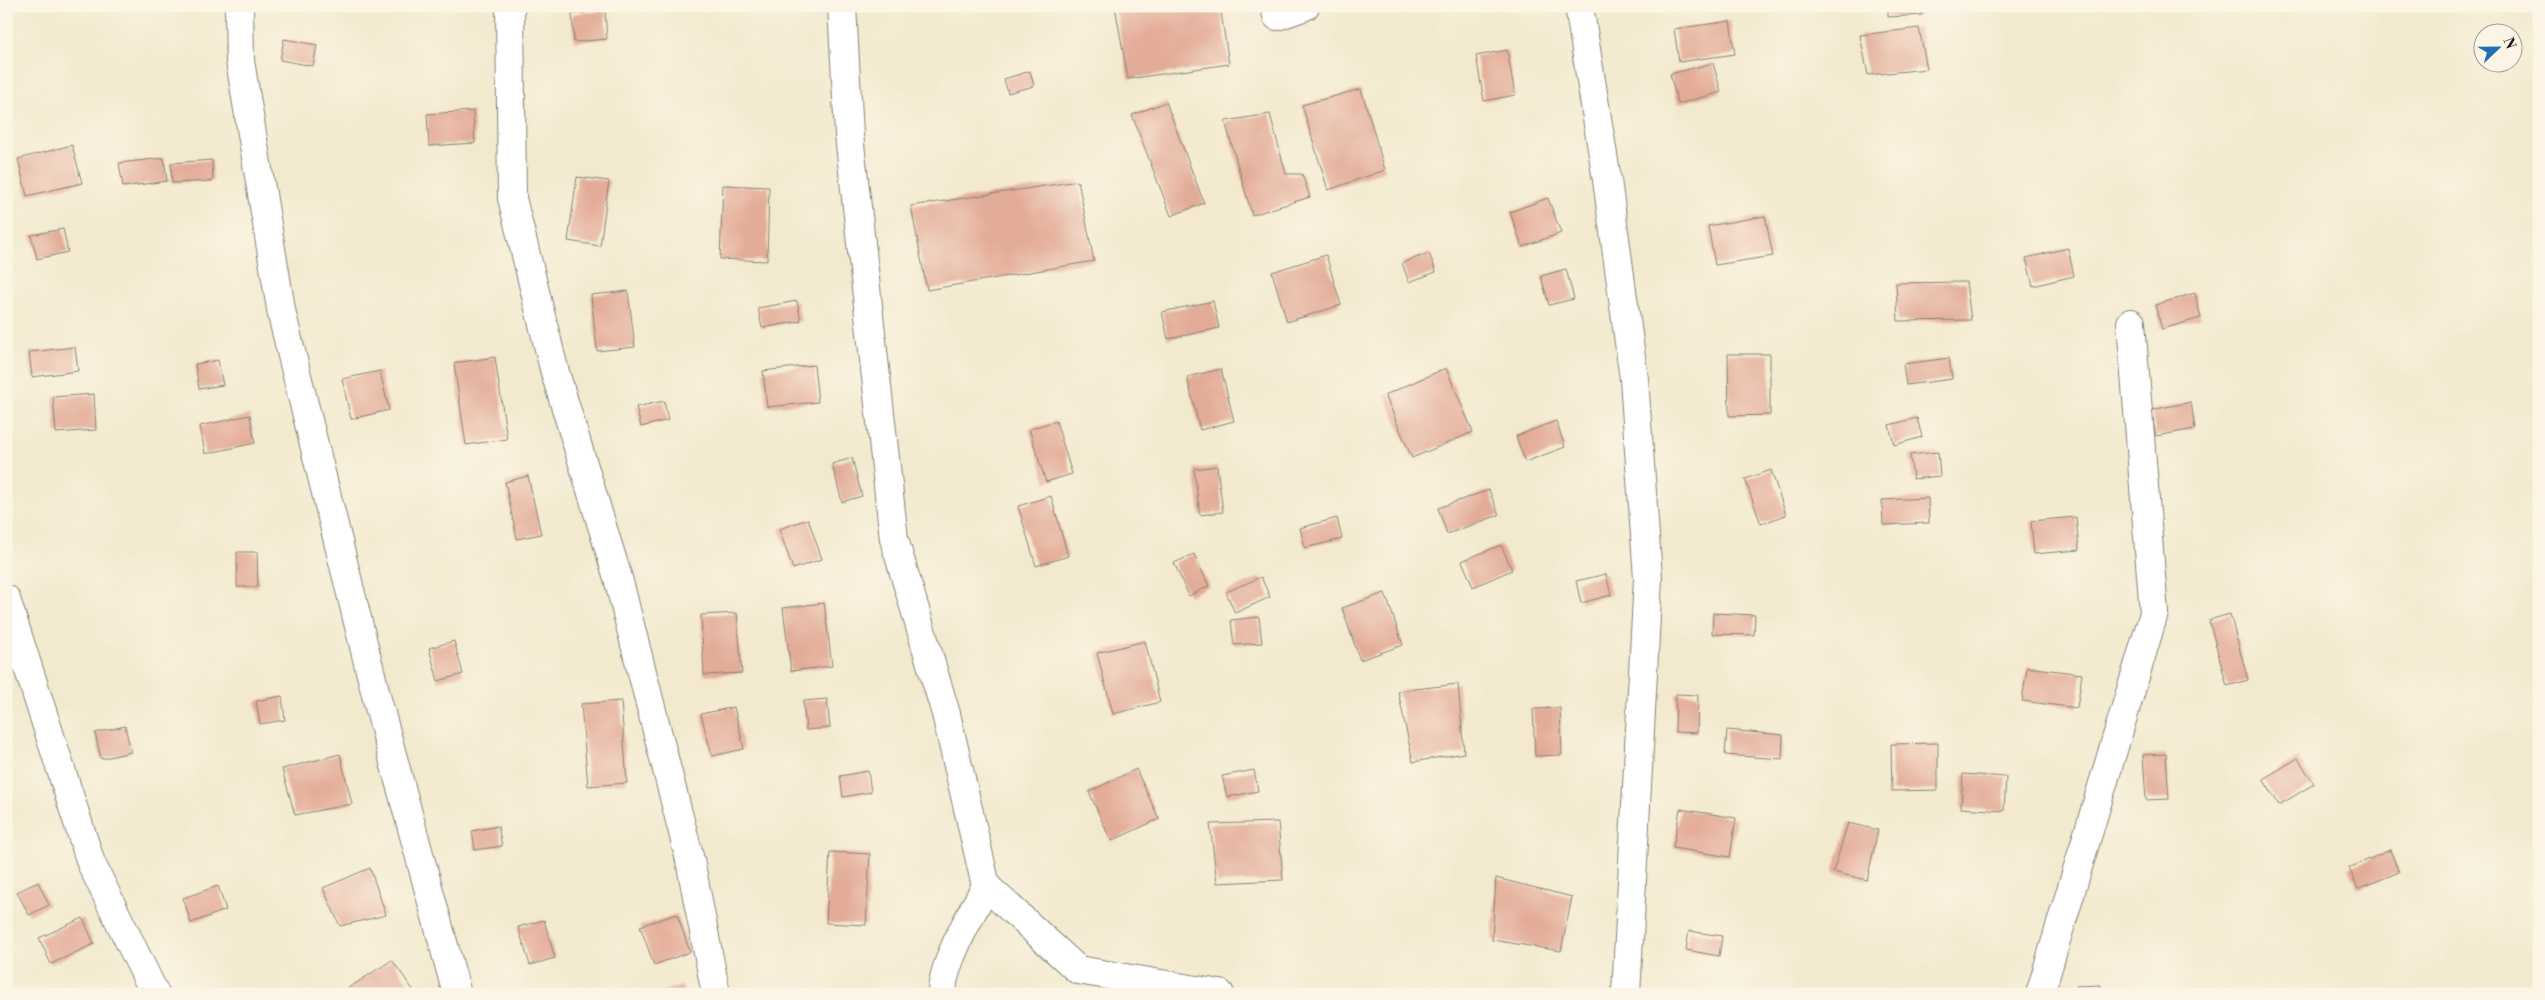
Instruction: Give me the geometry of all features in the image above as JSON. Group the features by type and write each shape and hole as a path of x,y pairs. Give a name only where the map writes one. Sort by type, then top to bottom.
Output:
{"street":[{"path":"239,6 240,61 282,315 378,703 457,994"},
{"path":"510,6 512,198 554,369 621,587 690,860 716,994"},
{"path":"842,6 849,135 894,539 946,714 986,886 1078,970 1220,994"},
{"path":"1274,6 1277,16 1305,6"},
{"path":"1579,6 1634,379 1648,578 1626,994"},
{"path":"2040,994 2154,613 2131,323"},
{"path":"6,599 91,863 156,994"},
{"path":"942,994 942,982 960,938 986,886"}],"building":[{"path":"1115,6 1220,6 1229,64 1128,79"},
{"path":"1888,6 1922,6 1922,15 1888,17"},
{"path":"605,11 607,39 574,42 572,14"},
{"path":"1730,21 1735,54 1679,62 1674,29"},
{"path":"1919,28 1927,69 1868,75 1860,35"},
{"path":"284,39 317,45 313,66 280,60"},
{"path":"1507,50 1515,95 1484,101 1476,56"},
{"path":"1713,63 1721,92 1678,104 1670,74"},
{"path":"1030,71 1034,86 1008,93 1004,79"},
{"path":"1361,89 1385,170 1328,190 1302,105"},
{"path":"1166,102 1204,203 1171,216 1132,115"},
{"path":"473,111 475,143 429,146 427,114"},
{"path":"1270,114 1286,174 1302,174 1310,197 1252,215 1225,121"},
{"path":"72,145 82,183 27,196 18,159"},
{"path":"164,158 167,181 123,187 119,163"},
{"path":"212,160 213,181 172,183 171,163"},
{"path":"577,177 609,181 600,246 568,241"},
{"path":"1078,181 1094,261 927,290 911,206"},
{"path":"723,185 769,187 767,261 720,259"},
{"path":"1548,198 1561,233 1522,247 1510,212"},
{"path":"1765,216 1773,256 1715,265 1708,226"},
{"path":"63,229 68,252 37,259 31,235"},
{"path":"2068,248 2074,276 2033,286 2026,258"},
{"path":"1429,253 1436,272 1409,282 1402,263"},
{"path":"1326,255 1341,305 1287,322 1272,272"},
{"path":"1566,269 1574,299 1549,305 1541,276"},
{"path":"1966,282 1971,320 1898,321 1896,283"},
{"path":"628,291 635,347 597,351 591,295"},
{"path":"2195,293 2201,318 2162,329 2155,305"},
{"path":"797,301 801,321 762,328 758,308"},
{"path":"1213,301 1219,328 1168,339 1162,312"},
{"path":"75,347 78,371 32,377 29,352"},
{"path":"1728,354 1770,354 1770,415 1729,416"},
{"path":"495,357 507,439 466,445 454,363"},
{"path":"1949,358 1952,379 1906,385 1903,364"},
{"path":"218,360 223,385 199,389 195,364"},
{"path":"814,365 818,402 767,407 763,371"},
{"path":"1446,368 1473,432 1412,458 1385,395"},
{"path":"1221,369 1234,421 1200,430 1187,377"},
{"path":"380,371 389,410 351,419 342,379"},
{"path":"94,394 96,430 56,433 53,397"},
{"path":"664,401 668,420 641,427 636,407"},
{"path":"2191,402 2195,429 2156,436 2151,410"},
{"path":"250,415 255,443 205,454 200,426"},
{"path":"1917,418 1922,437 1894,445 1889,425"},
{"path":"1056,421 1072,474 1046,482 1029,429"},
{"path":"1556,421 1565,447 1525,462 1516,436"},
{"path":"1938,452 1940,476 1913,479 1910,455"},
{"path":"852,458 862,496 842,502 832,464"},
{"path":"1217,466 1223,512 1200,515 1194,469"},
{"path":"1771,470 1786,515 1761,524 1745,479"},
{"path":"528,476 541,534 517,539 505,482"},
{"path":"1489,490 1499,515 1447,534 1438,508"},
{"path":"1051,496 1068,556 1036,566 1018,506"},
{"path":"1928,498 1929,523 1883,525 1882,500"},
{"path":"2076,517 2079,550 2034,554 2031,521"},
{"path":"1337,518 1342,539 1305,548 1300,528"},
{"path":"808,519 822,559 793,569 779,529"},
{"path":"1501,545 1512,570 1473,587 1462,561"},
{"path":"237,552 257,552 258,587 237,587"},
{"path":"1194,554 1209,586 1189,596 1174,563"},
{"path":"1606,574 1611,595 1581,603 1576,581"},
{"path":"1261,577 1270,597 1235,613 1226,592"},
{"path":"1385,593 1403,645 1360,660 1342,608"},
{"path":"824,603 832,666 791,671 783,608"},
{"path":"737,613 742,673 704,675 701,615"},
{"path":"1713,613 1755,615 1754,635 1712,634"},
{"path":"2230,614 2248,680 2227,686 2209,620"},
{"path":"1259,617 1262,643 1234,645 1231,620"},
{"path":"454,641 463,674 438,681 429,648"},
{"path":"1145,641 1160,702 1113,714 1097,653"},
{"path":"2027,667 2082,674 2077,708 2022,701"},
{"path":"1458,684 1464,753 1413,762 1398,691"},
{"path":"1676,694 1698,695 1697,733 1675,732"},
{"path":"282,696 285,720 260,724 256,701"},
{"path":"827,699 830,728 806,730 803,701"},
{"path":"621,701 627,783 588,786 581,704"},
{"path":"734,707 744,749 712,756 701,714"},
{"path":"1560,708 1562,755 1535,756 1533,709"},
{"path":"125,726 131,752 101,759 95,733"},
{"path":"1727,730 1783,735 1782,759 1725,755"},
{"path":"1938,743 1938,790 1892,791 1891,744"},
{"path":"340,754 352,804 295,815 282,769"},
{"path":"2166,754 2169,799 2146,800 2143,755"},
{"path":"2298,758 2314,784 2279,805 2263,779"},
{"path":"1136,769 1159,819 1111,841 1089,792"},
{"path":"1254,770 1258,791 1227,797 1222,776"},
{"path":"868,771 871,792 843,797 840,776"},
{"path":"1963,774 2006,777 2004,811 1961,808"},
{"path":"1680,809 1736,818 1730,857 1673,848"},
{"path":"1278,822 1283,880 1217,883 1210,824"},
{"path":"1848,823 1878,830 1867,880 1833,872"},
{"path":"498,826 502,846 475,850 472,831"},
{"path":"2390,850 2399,872 2358,889 2349,868"},
{"path":"830,852 870,854 866,925 826,923"},
{"path":"370,868 386,915 340,926 323,888"},
{"path":"1496,878 1572,897 1561,951 1492,940"},
{"path":"38,882 49,905 29,915 17,892"},
{"path":"218,886 226,910 191,923 183,898"},
{"path":"677,914 690,952 654,965 640,926"},
{"path":"83,918 94,944 51,964 39,938"},
{"path":"544,920 555,958 530,965 518,927"},
{"path":"1689,931 1722,936 1719,956 1686,950"},
{"path":"392,960 416,994 351,994 347,989"},
{"path":"2101,985 2101,994 2077,994 2076,986"},
{"path":"682,986 685,994 655,994 655,993"}]}
